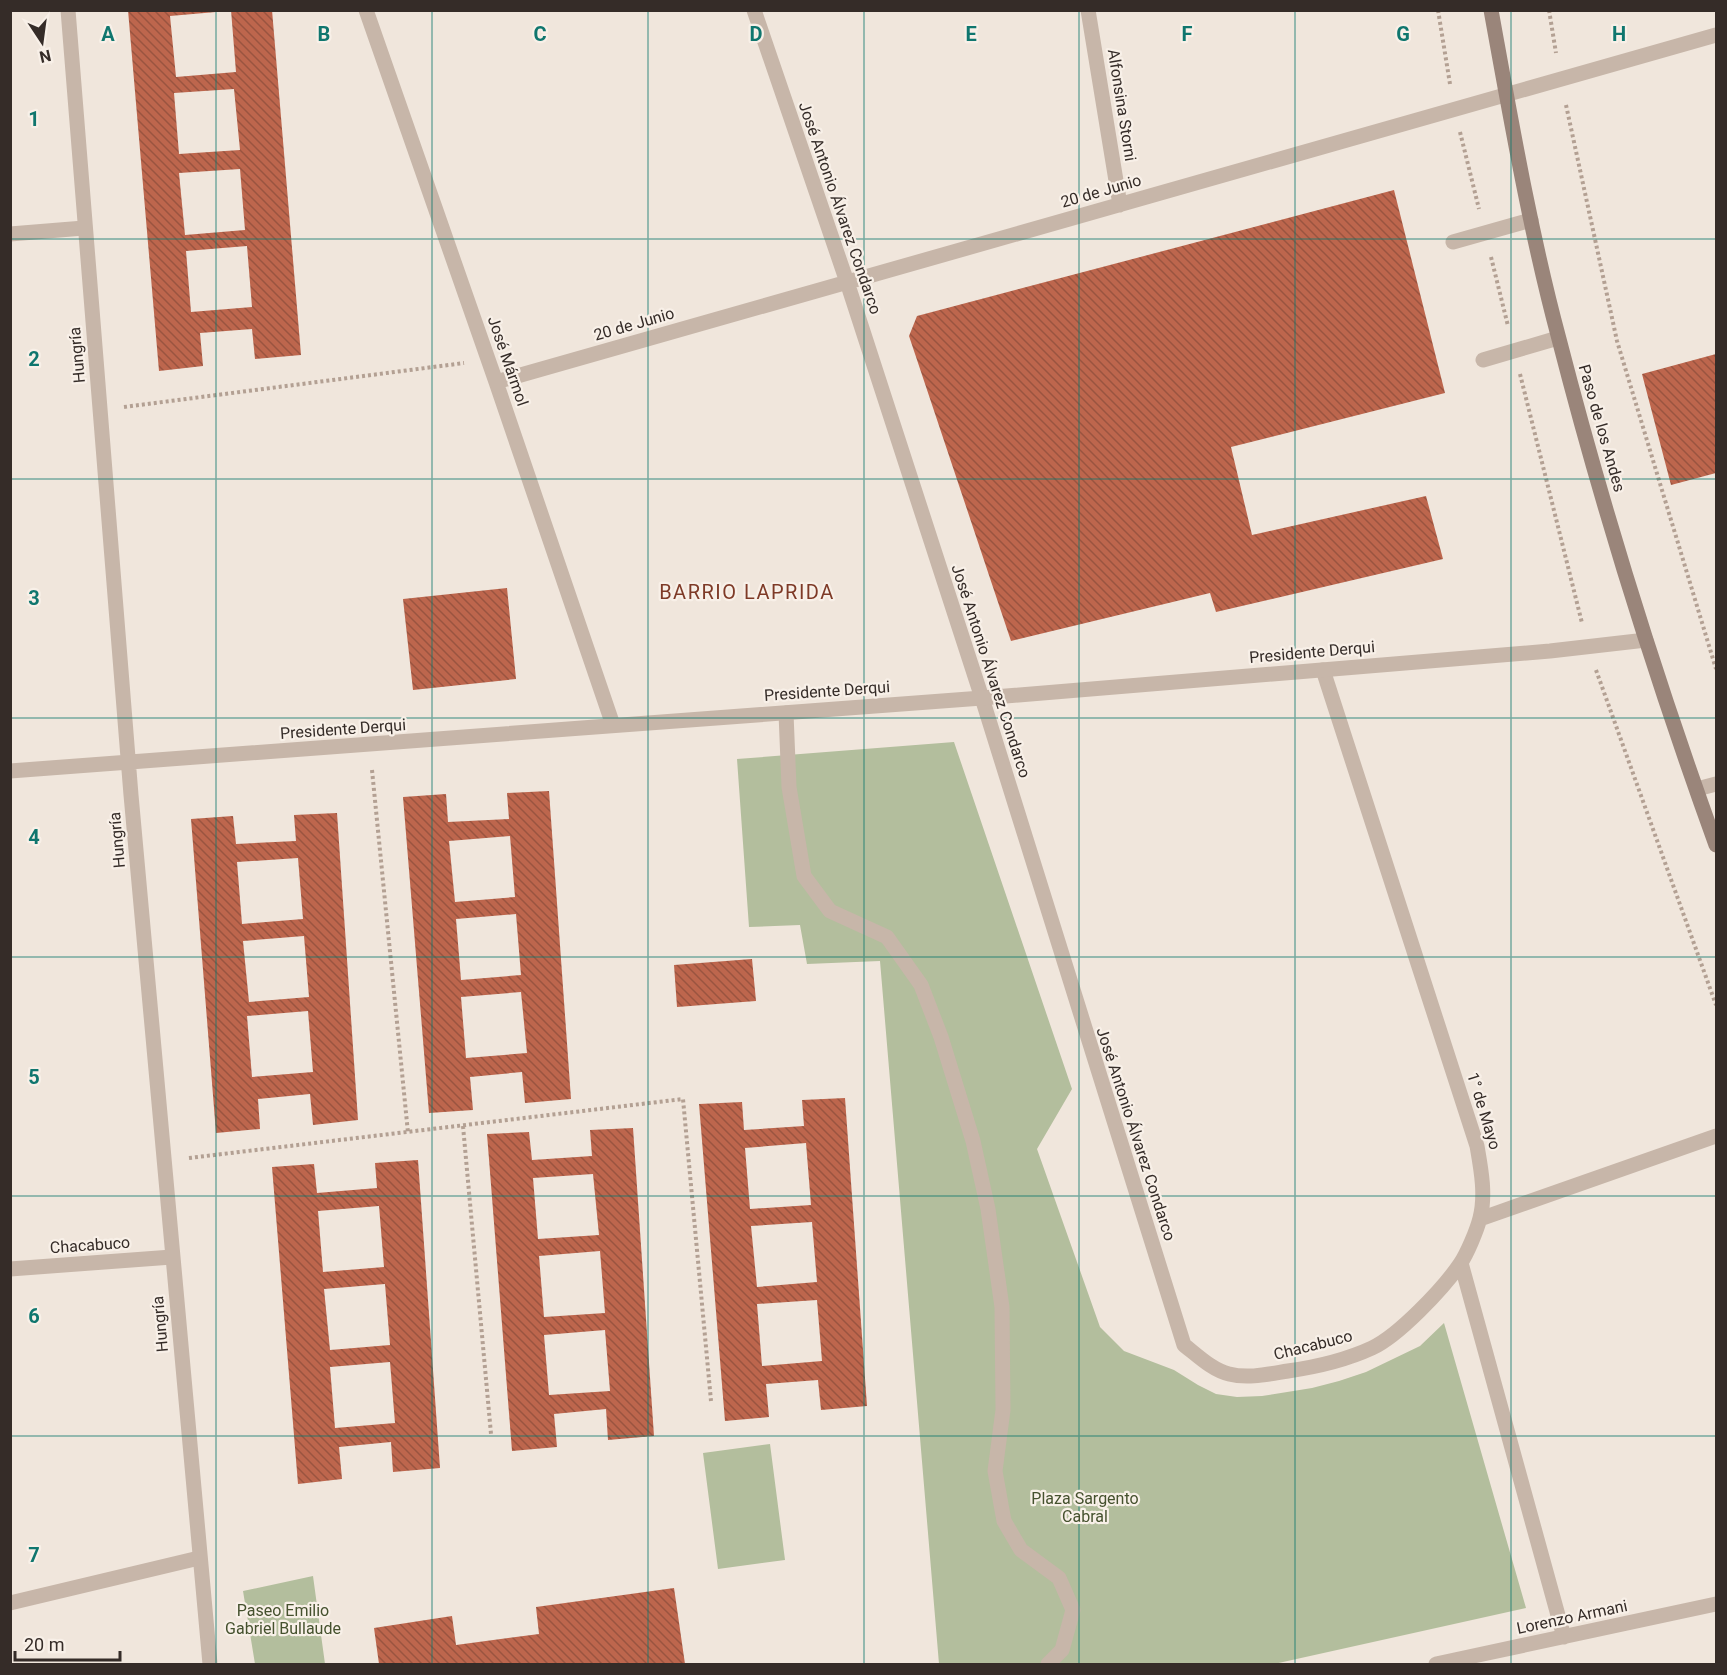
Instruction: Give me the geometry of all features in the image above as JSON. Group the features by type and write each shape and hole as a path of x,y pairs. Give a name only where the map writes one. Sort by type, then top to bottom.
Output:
{"main road":[{"name":"Paso de los Andes","path":"1491,10 1531,220 1558,338 1612,530 1646,640 1716,845"}],"street":[{"name":"Hungría","path":"68,10 128,762 210,1665"},
{"name":"José Mármol","path":"366,10 613,725"},
{"name":"José Antonio Álvarez Condarco","path":"754,10 847,282 981,698 1184,1345"},
{"name":"Alfonsina Storni","path":"1088,10 1120,205"},
{"name":"20 de Junio","path":"496,382 1716,35"},
{"path":"1453,242 1531,220"},
{"path":"10,234 84,228"},
{"path":"1483,360 1558,338"},
{"name":"Presidente Derqui","path":"10,771 981,698 1588,647 1646,640"},
{"name":"1° de Mayo","path":"1323,670 1477,1146 1482,1182 1480,1218 1461,1263"},
{"path":"786,713 789,787 804,876 830,911 887,937 921,985 941,1037 973,1141 988,1209 1002,1306 1003,1410 995,1471 1004,1521 1021,1550 1059,1578 1073,1610 1062,1650 1048,1665"},
{"path":"1697,789 1716,784"},
{"path":"1480,1218 1716,1136"},
{"name":"Chacabuco","path":"10,1269 172,1257"},
{"path":"1461,1263 1564,1637"},
{"name":"Chacabuco","path":"1184,1345 1204,1361 1228,1374 1258,1376 1298,1370 1342,1359 1372,1348 1394,1335 1421,1309 1461,1263"},
{"path":"10,1603 199,1558"},
{"name":"Lorenzo Armani","path":"1436,1665 1716,1604"}],"path":[{"path":"1438,10 1455,109 1588,647 1716,1005"},
{"path":"1549,10 1561,80 1617,341 1716,669"},
{"path":"99,411 477,361 496,382"},
{"path":"370,745 408,1133"},
{"path":"164,1161 683,1099 711,1401"},
{"path":"463,1126 491,1434"}],"green space":[{"name":"Plaza Sargento Cabral","path":"954,742 1072,1089 1037,1149 1100,1327 1124,1351 1174,1370 1216,1394 1237,1397 1262,1396 1312,1388 1366,1372 1420,1346 1444,1323 1526,1608 1274,1664 939,1664 880,961 807,964 800,925 749,927 737,759"},
{"path":"770,1444 785,1560 718,1569 703,1453"},
{"name":"Paseo Emilio Gabriel Bullaude","path":"313,1576 325,1664 255,1664 243,1591"}],"building":[{"path":"128,10 216,10 216,12 170,16 176,77 236,72 231,10 272,10 301,355 255,359 252,329 200,333 203,366 159,371","holes":["234,89 240,150 179,154 174,93","240,169 245,230 185,235 179,173","247,246 252,307 191,312 186,251"]},
{"path":"1394,190 1445,393 1231,447 1252,535 1426,496 1443,559 1216,612 1210,593 1011,641 909,336 917,316"},
{"path":"1716,354 1716,473 1671,485 1642,374"},
{"path":"507,588 516,679 413,690 403,599"},
{"path":"549,791 571,1099 525,1103 522,1072 470,1077 473,1110 429,1113 403,797 446,794 448,822 509,819 507,793","holes":["510,836 515,897 455,902 449,841","516,914 521,975 461,980 456,919","521,992 527,1053 466,1058 461,997"]},
{"path":"337,813 358,1120 313,1125 310,1094 258,1099 260,1129 216,1133 191,819 233,816 236,844 296,841 294,815","holes":["298,858 303,919 242,924 237,862","304,936 309,997 249,1002 243,941","308,1011 313,1072 252,1077 247,1016"]},
{"path":"752,959 756,1001 677,1007 674,965"},
{"path":"845,1098 867,1406 821,1410 818,1380 766,1384 769,1417 725,1421 699,1104 742,1102 744,1130 804,1126 802,1100","holes":["806,1143 811,1205 750,1209 745,1148","812,1222 817,1282 757,1287 751,1226","817,1300 822,1361 762,1366 757,1304"]},
{"path":"633,1128 654,1436 608,1440 606,1409 554,1414 557,1447 512,1451 487,1134 529,1132 532,1160 592,1156 590,1130","holes":["593,1174 599,1235 538,1239 533,1178","600,1251 605,1313 544,1317 539,1256","605,1330 610,1391 549,1395 544,1335"]},
{"path":"418,1160 440,1468 393,1472 391,1442 339,1447 342,1479 298,1484 272,1167 314,1164 317,1193 377,1188 375,1163","holes":["379,1206 384,1267 323,1272 318,1211","385,1284 390,1345 330,1350 324,1289","390,1362 395,1423 335,1428 330,1367"]},
{"path":"674,1588 685,1664 379,1664 374,1628 452,1616 456,1645 539,1634 536,1607"}],"district":[{"name":"BARRIO LAPRIDA","path":"747,592"}]}
